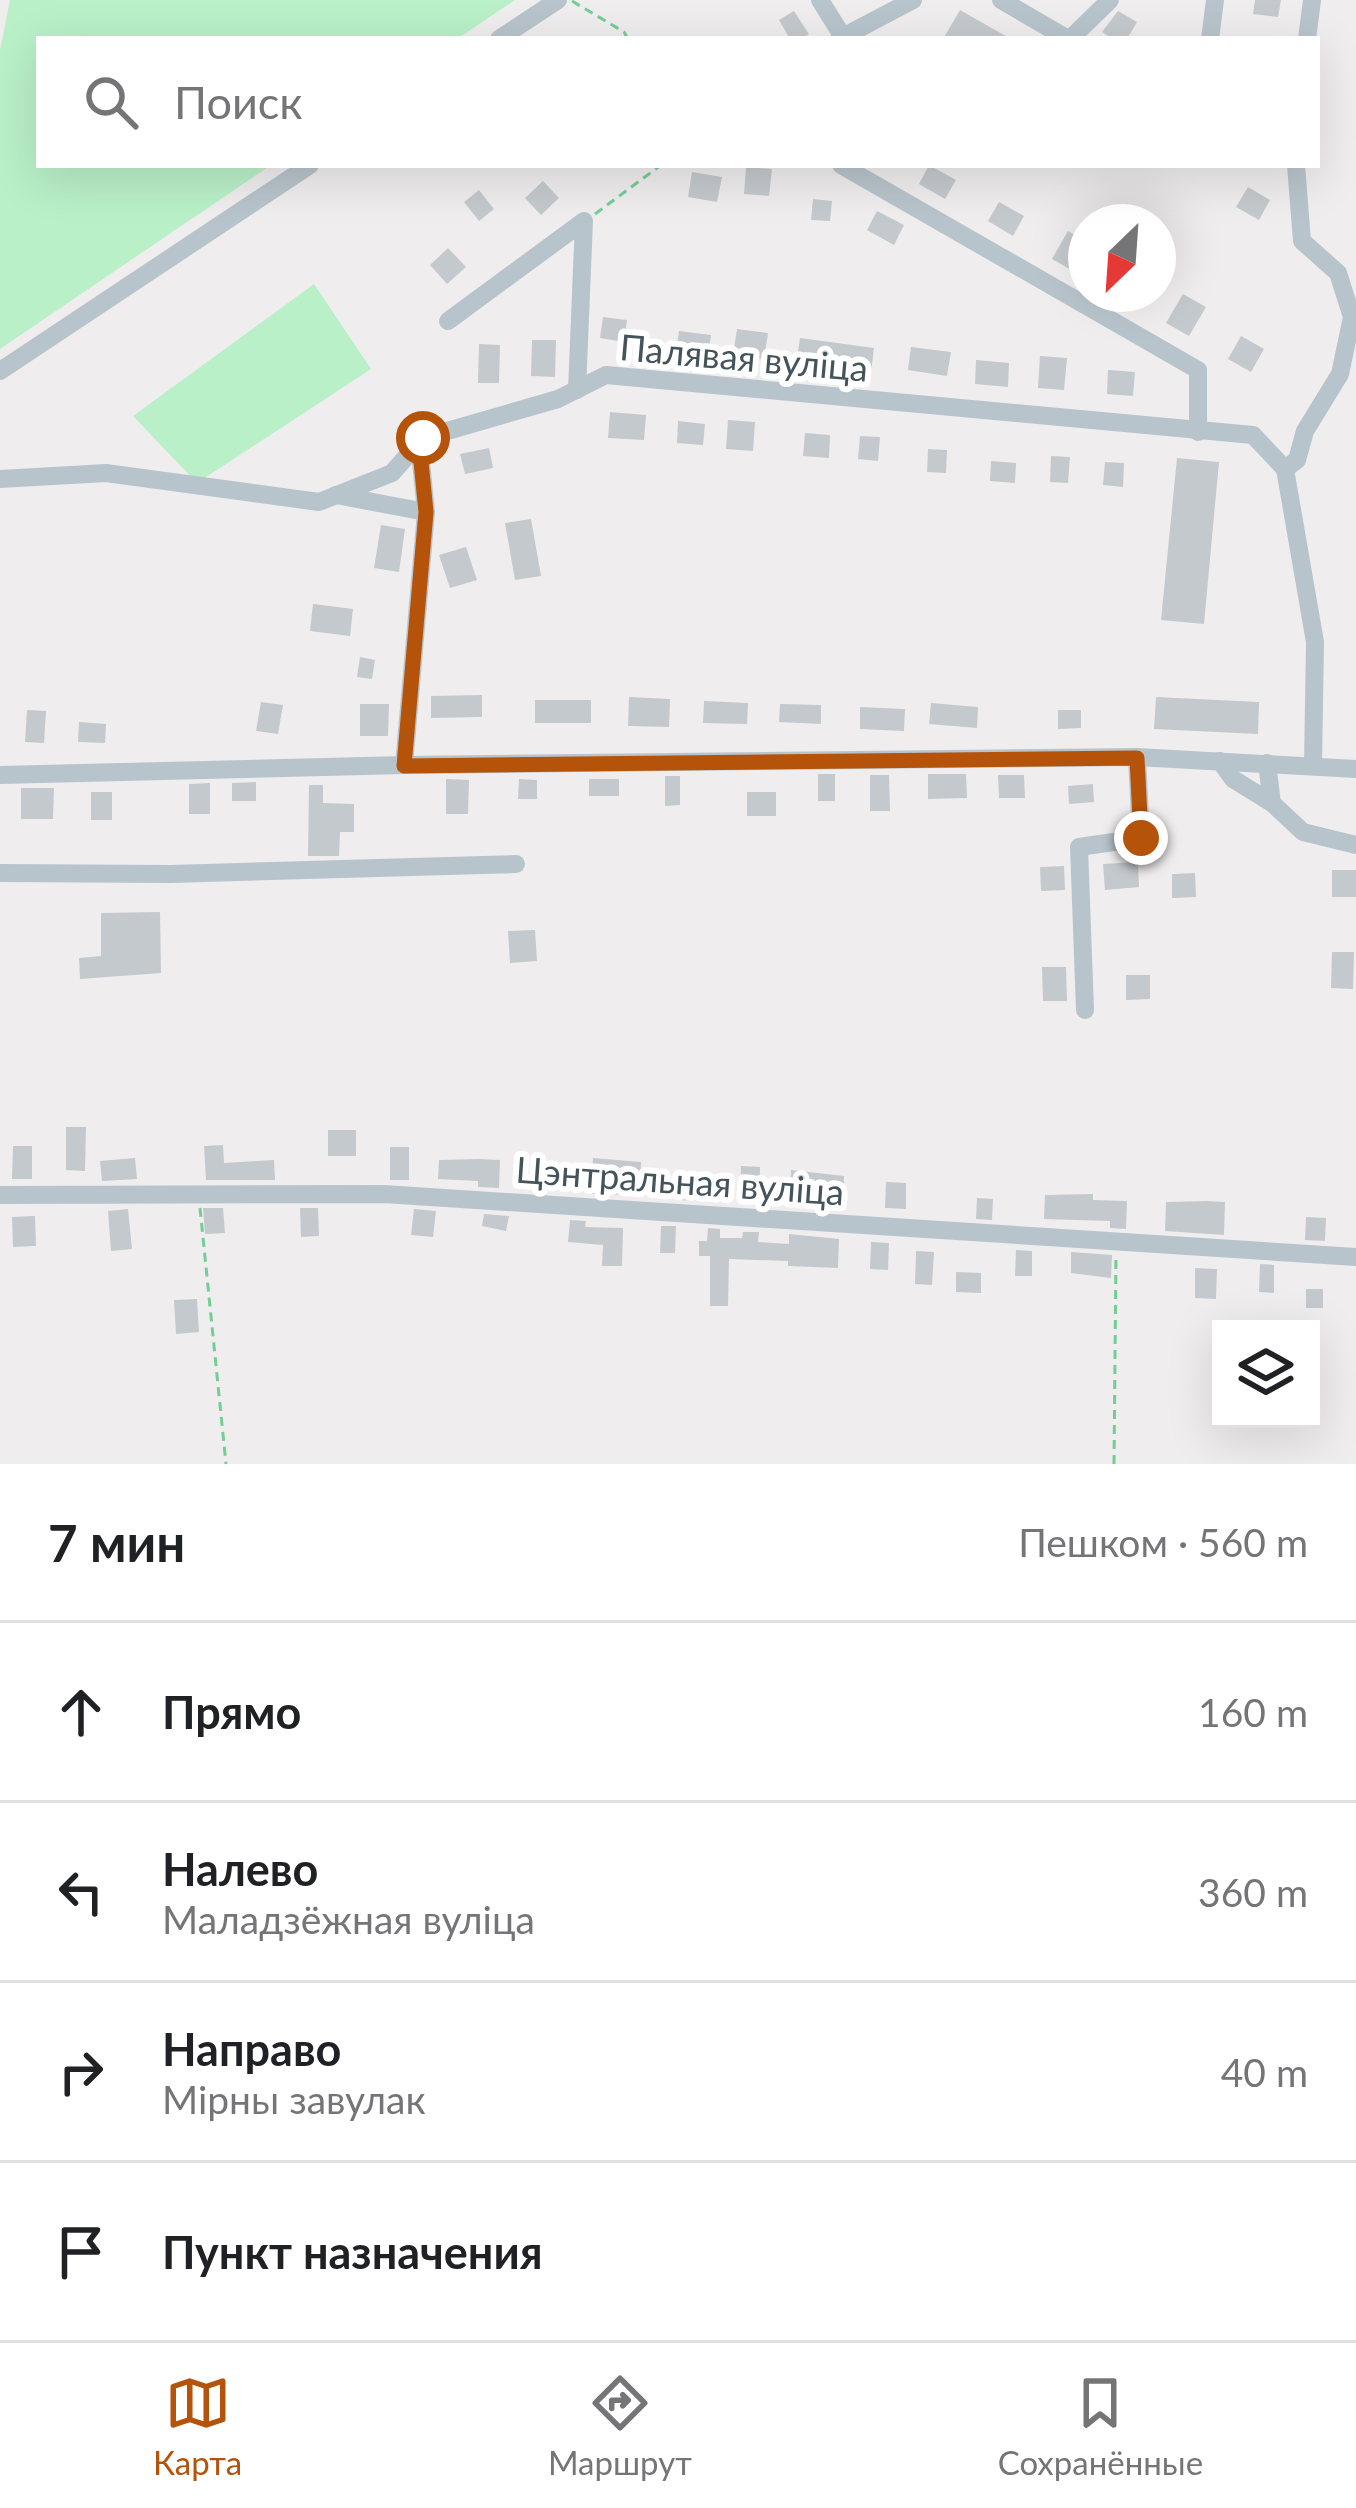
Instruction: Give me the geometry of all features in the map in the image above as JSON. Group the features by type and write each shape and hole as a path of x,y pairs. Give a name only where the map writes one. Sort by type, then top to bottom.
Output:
{"street":[{"path":"504,36 558,0"},
{"path":"820,0 840,36"},
{"path":"845,36 914,0"},
{"path":"1000,0 1064,36"},
{"path":"1072,36 1110,0"},
{"path":"1210,36 1215,0"},
{"path":"1307,36 1312,0"},
{"path":"0,371 305,168"},
{"path":"846,168 1198,370 1198,432"},
{"path":"1295,168 1302,241 1338,274 1352,317 1340,374 1305,431 1298,460 1285,469 1315,642 1312,766"},
{"path":"448,321 584,221"},
{"path":"577,390 584,221"},
{"name":"Палявая вуліца","path":"0,479 106,473 319,502 392,473 419,442 577,390 606,375 1253,435 1285,469"},
{"path":"404,766 426,512 419,442"},
{"path":"336,495 426,512"},
{"path":"0,775 1137,758 1356,769"},
{"path":"1085,1010 1079,847 1141,838 1137,758"},
{"path":"1220,761 1233,778 1272,803 1303,832 1356,845"},
{"path":"1267,763 1272,803"},
{"path":"0,873 171,874 516,864"},
{"name":"Цэнтральная вуліца","path":"0,1195 384,1194 1356,1256"}],"path":[{"path":"571,0 626,36"},
{"path":"584,221 657,168"},
{"path":"199,1194 226,1464"},
{"path":"1114,1464 1117,1241"}],"green space":[{"path":"10,0 515,0 461,36 36,36 36,168 267,168 0,349 0,50"},
{"path":"314,284 371,369 197,483 133,416"}],"building":[{"path":"1255,0 1281,0 1278,17 1253,14"},
{"path":"960,10 1006,36 945,36"},
{"path":"794,11 809,34 788,36 779,20"},
{"path":"1118,11 1137,22 1129,36 1102,32"},
{"path":"746,168 772,169 769,196 744,194"},
{"path":"927,168 956,180 945,199 919,184"},
{"path":"692,172 722,177 717,202 688,197"},
{"path":"543,181 559,198 541,215 525,198"},
{"path":"1248,187 1270,200 1259,220 1236,207"},
{"path":"479,190 494,209 479,221 464,202"},
{"path":"813,199 832,201 830,221 811,220"},
{"path":"999,202 1024,216 1013,236 988,221"},
{"path":"877,211 904,225 894,245 867,230"},
{"path":"1068,231 1068,268 1052,259"},
{"path":"448,248 466,267 447,284 430,265"},
{"path":"1183,294 1206,307 1189,336 1166,323"},
{"path":"603,317 627,320 624,342 600,338"},
{"path":"737,329 768,333 764,359 733,355"},
{"path":"679,331 711,335 708,356 676,352"},
{"path":"1241,336 1264,349 1251,372 1228,359"},
{"path":"800,338 874,348 871,373 796,366"},
{"path":"532,340 556,340 555,377 531,376"},
{"path":"479,344 500,345 499,383 478,383"},
{"path":"911,347 951,352 947,376 908,370"},
{"path":"1040,356 1067,358 1064,390 1038,388"},
{"path":"976,360 1009,363 1008,387 975,384"},
{"path":"1108,370 1135,372 1133,396 1107,394"},
{"path":"610,412 646,415 644,440 608,438"},
{"path":"728,420 755,422 753,451 726,449"},
{"path":"678,421 705,424 703,445 677,443"},
{"path":"805,433 830,435 829,458 803,456"},
{"path":"860,436 880,437 878,461 858,459"},
{"path":"489,448 493,468 465,474 460,454"},
{"path":"928,449 947,450 946,473 927,472"},
{"path":"1051,456 1070,457 1068,483 1050,482"},
{"path":"1177,458 1219,462 1204,624 1161,620"},
{"path":"991,461 1016,463 1015,483 990,481"},
{"path":"1105,462 1124,463 1123,487 1103,485"},
{"path":"531,519 541,576 515,580 505,523"},
{"path":"381,525 405,529 399,572 374,568"},
{"path":"466,547 477,580 450,588 439,555"},
{"path":"313,604 353,609 350,636 310,631"},
{"path":"360,657 375,660 372,679 357,677"},
{"path":"482,695 482,717 431,718 431,696"},
{"path":"629,697 670,699 669,727 628,726"},
{"path":"1156,697 1259,702 1258,734 1154,729"},
{"path":"535,700 591,700 591,723 535,723"},
{"path":"704,701 748,703 747,724 703,723"},
{"path":"261,702 283,705 278,734 256,731"},
{"path":"931,703 978,707 977,728 929,724"},
{"path":"360,704 389,704 388,736 360,736"},
{"path":"780,704 821,705 821,724 779,722"},
{"path":"860,707 905,709 904,731 860,729"},
{"path":"27,710 46,711 44,743 25,742"},
{"path":"1058,710 1081,710 1081,728 1058,729"},
{"path":"79,722 106,724 105,743 78,742"},
{"path":"818,774 835,774 835,801 818,801"},
{"path":"928,774 966,774 967,798 928,799"},
{"path":"870,775 889,775 890,811 870,811"},
{"path":"998,775 1024,775 1025,798 999,798"},
{"path":"665,776 680,776 680,805 665,806"},
{"path":"446,779 469,780 468,814 446,814"},
{"path":"519,779 537,780 537,799 518,799"},
{"path":"589,779 619,779 619,796 589,796"},
{"path":"256,782 256,801 232,801 232,783"},
{"path":"210,783 210,814 189,814 189,784"},
{"path":"1093,784 1094,802 1069,804 1068,786"},
{"path":"309,785 323,785 323,803 354,804 354,832 340,832 339,856 308,856"},
{"path":"21,788 54,788 53,819 21,819"},
{"path":"91,792 112,792 112,820 91,820"},
{"path":"747,792 776,792 776,816 747,816"},
{"path":"1138,862 1139,887 1105,890 1103,864"},
{"path":"1064,866 1065,890 1041,891 1040,867"},
{"path":"1332,870 1356,870 1356,897 1332,897"},
{"path":"1195,873 1196,897 1172,898 1172,874"},
{"path":"160,912 161,973 80,979 79,958 101,956 101,913"},
{"path":"535,930 537,961 510,963 508,931"},
{"path":"1332,952 1354,952 1353,989 1331,988"},
{"path":"1042,967 1066,967 1067,1001 1043,1001"},
{"path":"1126,975 1150,975 1150,999 1126,1000"},
{"path":"66,1127 86,1127 85,1171 66,1170"},
{"path":"328,1130 356,1130 356,1156 328,1156"},
{"path":"223,1145 224,1163 274,1160 275,1180 206,1180 204,1146"},
{"path":"13,1146 32,1146 32,1179 12,1179"},
{"path":"390,1147 409,1147 409,1180 390,1180"},
{"path":"135,1158 137,1179 102,1181 100,1161"},
{"path":"593,1158 641,1162 640,1195 591,1194"},
{"path":"439,1160 500,1160 499,1188 478,1187 478,1181 438,1179"},
{"path":"741,1166 760,1167 759,1201 740,1200"},
{"path":"791,1170 844,1176 843,1209 790,1207"},
{"path":"681,1179 695,1179 695,1201 681,1200"},
{"path":"886,1182 906,1183 906,1209 885,1208"},
{"path":"1093,1194 1093,1200 1127,1201 1126,1229 1110,1228 1110,1221 1044,1219 1045,1195"},
{"path":"977,1198 993,1199 992,1220 976,1219"},
{"path":"1166,1202 1225,1202 1224,1235 1165,1231"},
{"path":"203,1208 223,1208 225,1233 205,1234"},
{"path":"300,1208 318,1208 319,1236 301,1237"},
{"path":"128,1209 132,1249 111,1251 108,1211"},
{"path":"414,1209 436,1211 433,1237 411,1235"},
{"path":"484,1214 509,1216 506,1231 482,1226"},
{"path":"35,1216 36,1246 13,1247 12,1217"},
{"path":"1306,1217 1326,1218 1325,1241 1305,1240"},
{"path":"570,1220 586,1221 585,1227 623,1228 622,1266 602,1266 603,1245 568,1242"},
{"path":"661,1226 676,1226 675,1253 660,1253"},
{"path":"708,1228 720,1229 720,1238 759,1232 758,1242 789,1244 789,1234 839,1239 838,1268 729,1259 728,1306 710,1306 710,1256 699,1256 699,1241 707,1241"},
{"path":"871,1242 889,1243 888,1270 870,1269"},
{"path":"1016,1250 1032,1251 1032,1276 1015,1276"},
{"path":"916,1251 934,1252 932,1285 915,1284"},
{"path":"1071,1252 1112,1255 1111,1278 1071,1273"},
{"path":"1260,1264 1274,1265 1274,1293 1259,1292"},
{"path":"1195,1268 1217,1269 1216,1299 1195,1298"},
{"path":"956,1272 981,1273 981,1293 956,1292"},
{"path":"1306,1289 1323,1289 1323,1308 1306,1308"},
{"path":"197,1299 199,1332 176,1334 174,1300"}],"route":[{"path":"423,438 419,442 426,512 404,766 1137,758 1141,838"}]}
